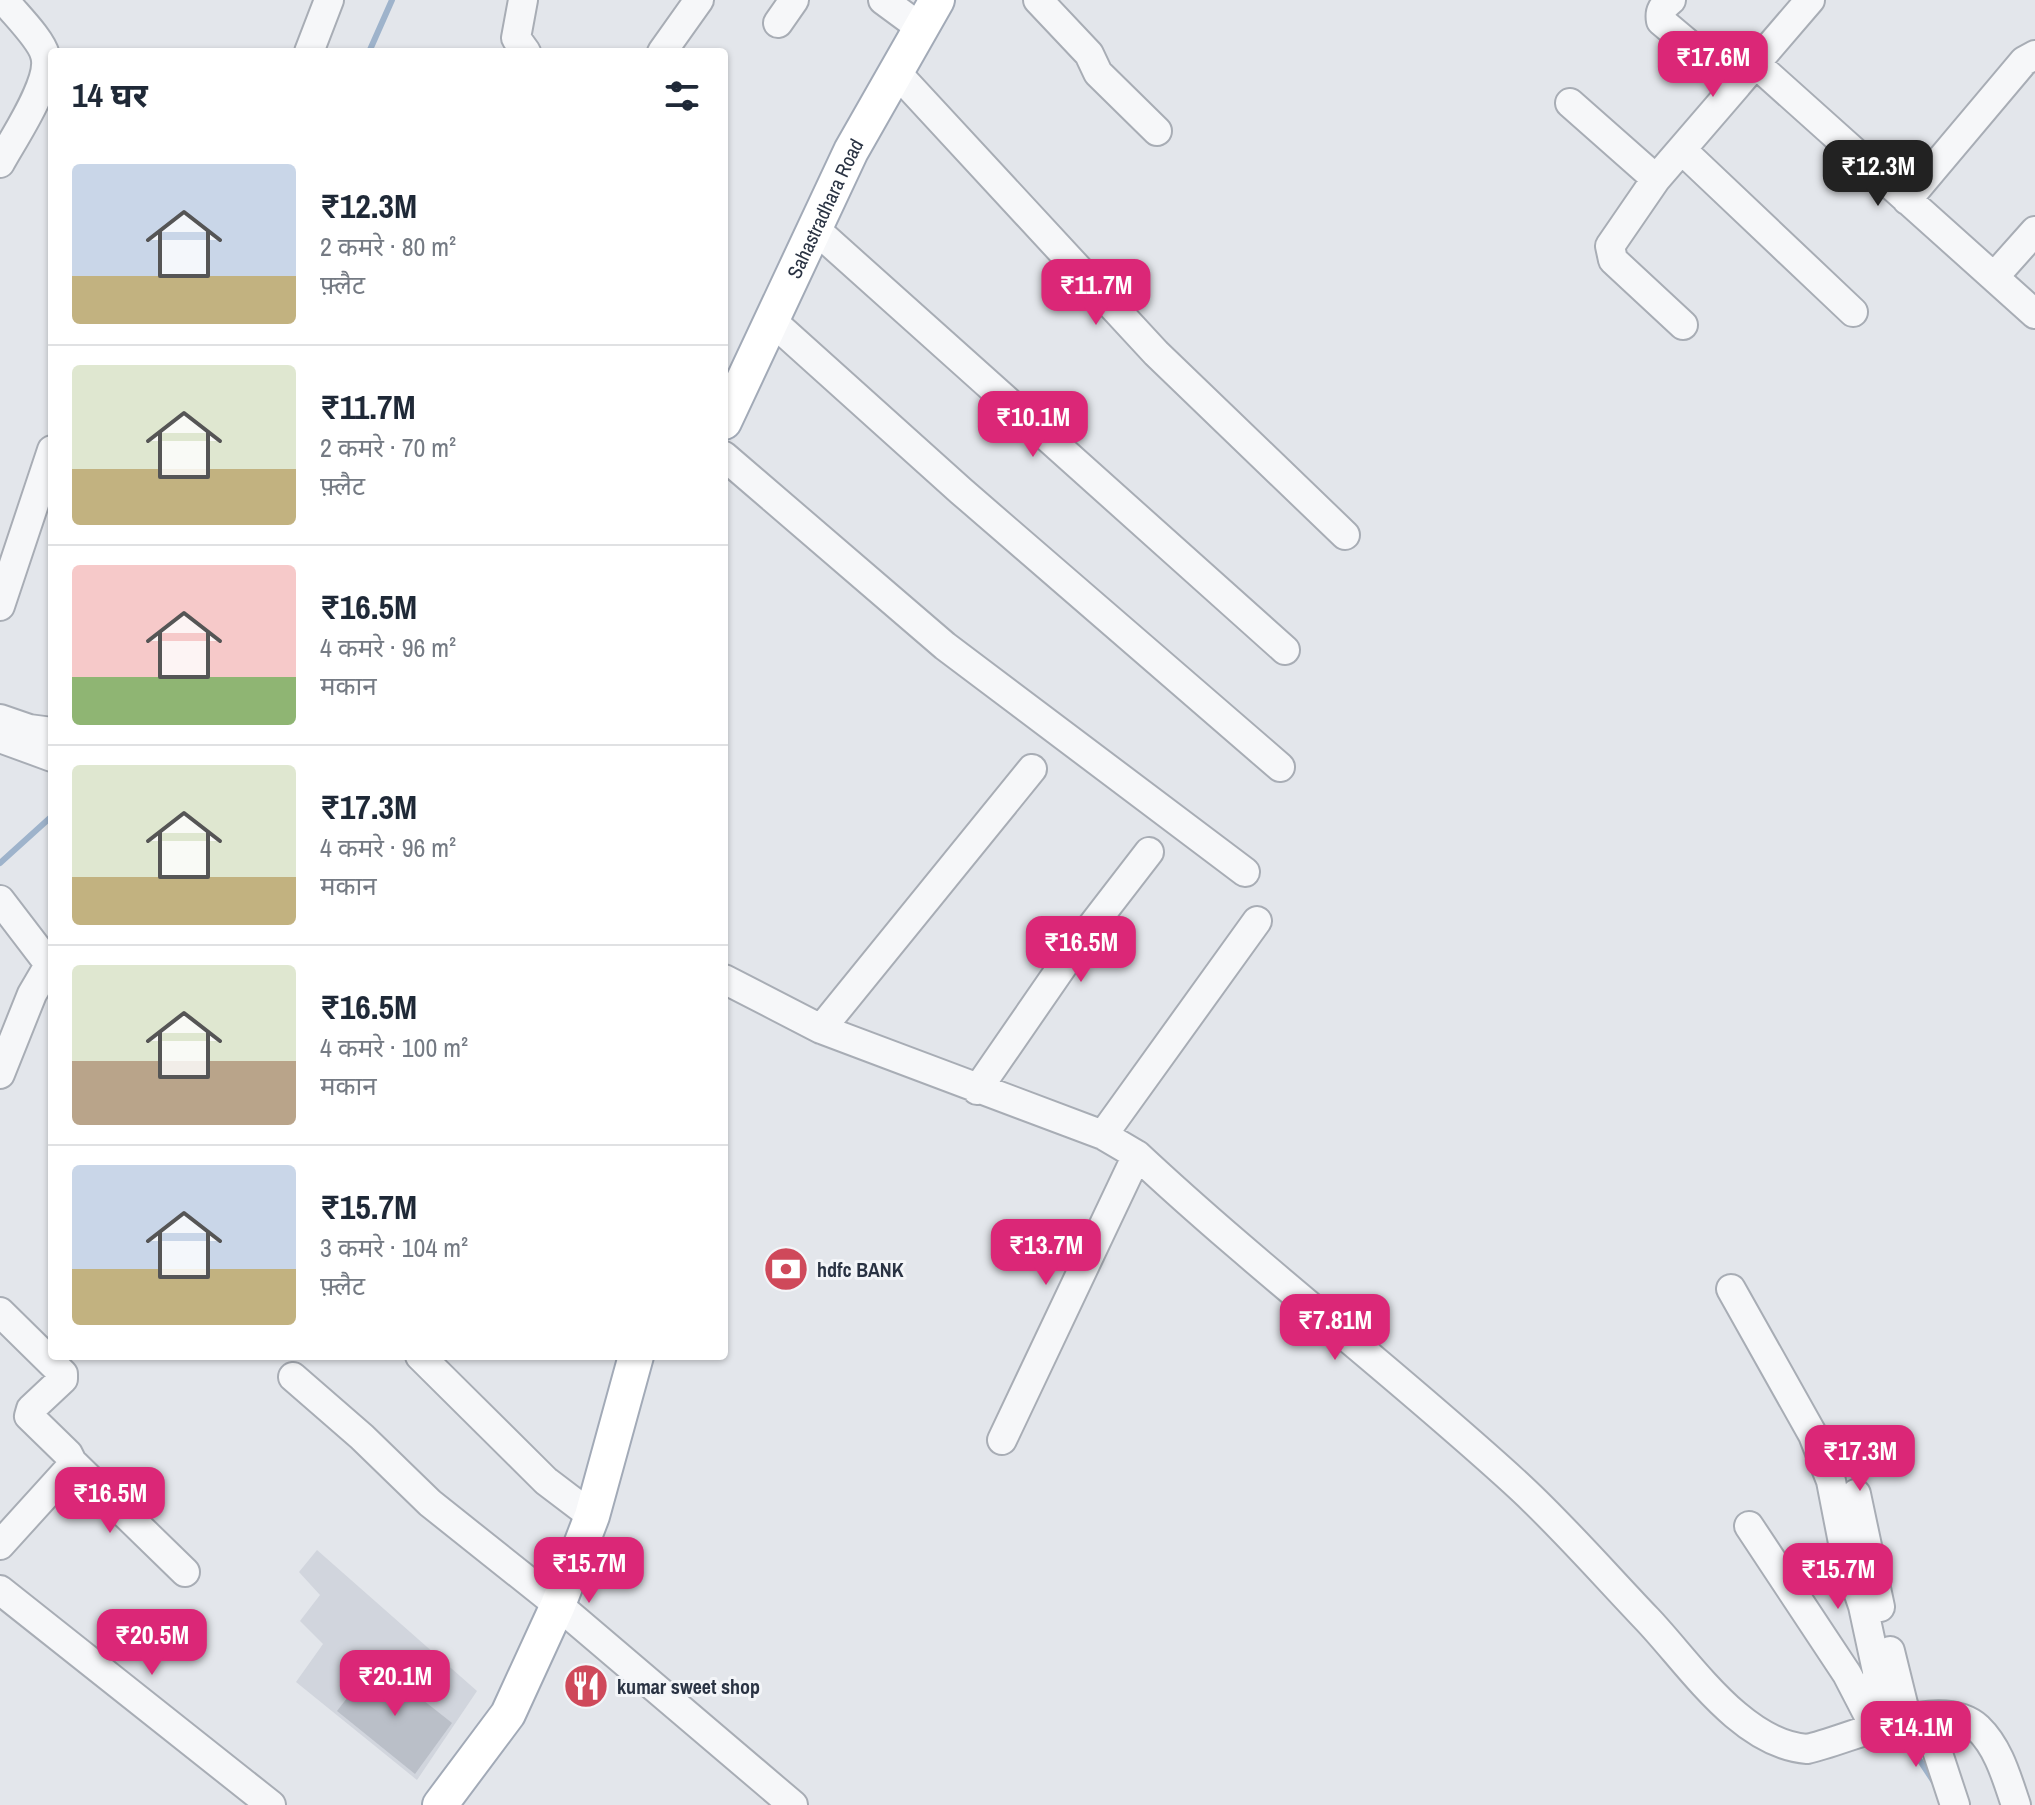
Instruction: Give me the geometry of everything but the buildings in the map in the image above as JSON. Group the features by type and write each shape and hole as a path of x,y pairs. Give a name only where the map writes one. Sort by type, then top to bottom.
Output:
{"main road":[{"name":"Sahastradhara Road","path":"728,414 851,151 929,14"},
{"path":"440,1805 508,1714 558,1605 592,1516 635,1360"}],"street":[{"path":"4,0 43,49 48,66"},
{"path":"311,48 329,0"},
{"path":"523,0 516,32 523,48"},
{"path":"665,48 699,0"},
{"path":"778,23 794,0"},
{"path":"883,0 929,14"},
{"path":"1038,0 1089,54 1098,73 1157,131"},
{"path":"1671,0 1662,8 1661,21 1746,74 1907,200 2035,314"},
{"path":"1683,325 1613,260 1610,246 1656,179 1810,0"},
{"path":"1907,200 2024,61 2035,55"},
{"path":"0,163 48,71"},
{"path":"896,72 1156,353 1345,535"},
{"path":"1570,103 1656,179"},
{"path":"1682,150 1853,312"},
{"path":"815,229 1285,650"},
{"path":"1994,277 2035,231"},
{"path":"772,321 961,491 1280,767"},
{"path":"728,459 945,646 1245,872"},
{"path":"0,606 48,462"},
{"path":"0,719 48,731"},
{"path":"0,738 48,755"},
{"path":"821,1029 1032,769"},
{"path":"977,1090 1075,948 1149,852"},
{"path":"3,910 48,963"},
{"path":"1103,1135 1257,921"},
{"path":"0,1074 32,994 48,971"},
{"path":"728,981 821,1029 1103,1135 1137,1155 1522,1489 1661,1633 1719,1699 1742,1719 1790,1748 1807,1749 1895,1721 1956,1717 1976,1726 1999,1758 2016,1805"},
{"path":"1002,1440 1137,1155"},
{"path":"1731,1289 1813,1435 1831,1481 1845,1553 1863,1606 1877,1671 1878,1700 1955,1805"},
{"path":"0,1312 48,1359"},
{"path":"49,1360 63,1374 63,1379 31,1409 30,1419 185,1572"},
{"path":"424,1360 546,1481 592,1516"},
{"path":"293,1377 362,1437 430,1503 558,1605 793,1805"},
{"path":"0,1545 72,1462"},
{"path":"1856,1494 1895,1721"},
{"path":"1749,1526 1823,1636 1895,1721"},
{"path":"0,1590 271,1805"}],"shaded area":[{"path":"317,1550 477,1691 417,1780 296,1682 323,1644 300,1621 320,1595 299,1572"}],"waterway":[{"path":"371,48 392,0"},
{"path":"0,863 48,820"},
{"path":"1904,1729 1909,1744 1936,1785"}],"place":[{"name":"hdfc BANK","path":"786,1269"},
{"name":"kumar sweet shop","path":"586,1686"}]}
